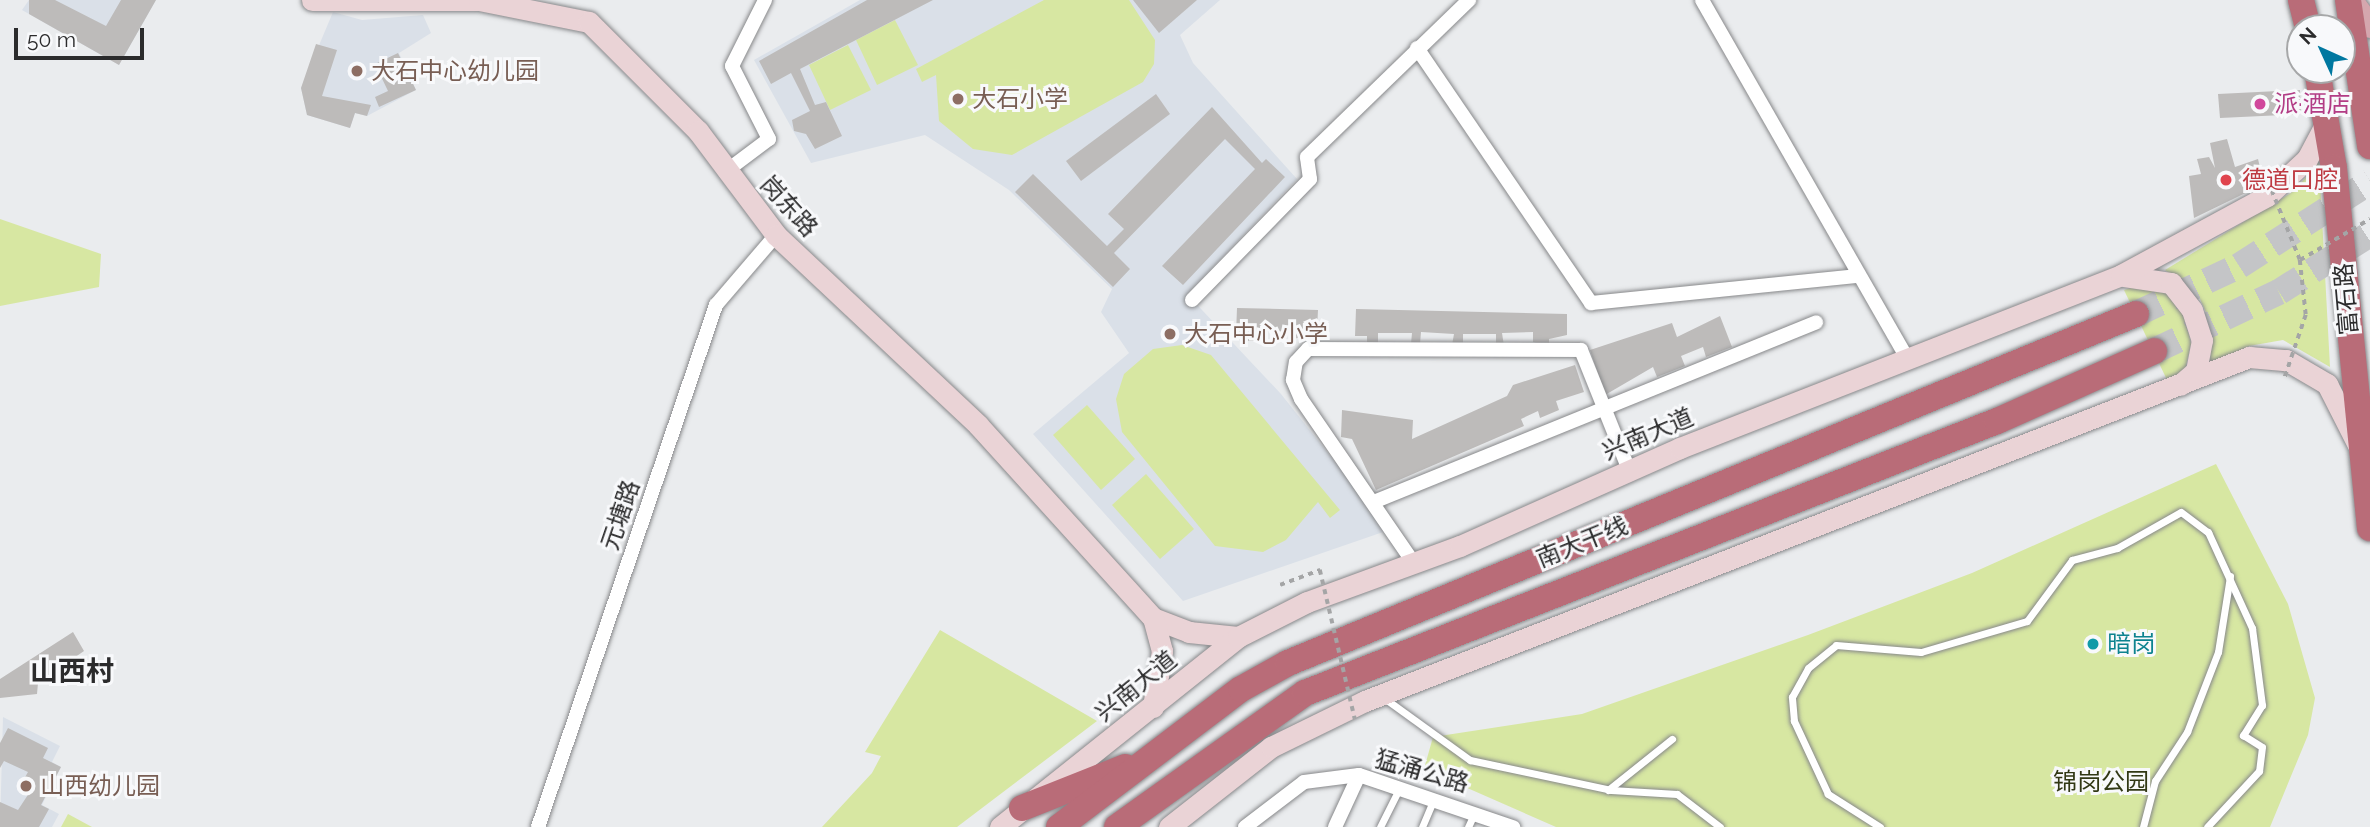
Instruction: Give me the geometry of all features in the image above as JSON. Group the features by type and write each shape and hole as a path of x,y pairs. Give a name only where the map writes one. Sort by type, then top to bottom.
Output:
{"highway":[{"path":"2349,0 2370,146"},
{"name":"富石路","path":"2320,84 2327,121 2359,448 2370,528"},
{"name":"南大干线","path":"1059,827 1288,663 2136,314"},
{"name":"南大干线","path":"1117,827 1180,779 1305,693 1997,421 2154,351"},
{"path":"1022,808 1159,753"},
{"path":"1140,827 1180,779"}],"main road":[{"name":"岗东路","path":"312,0 479,0 589,22 698,131 725,172 776,235 978,425 1153,618"},
{"path":"2349,0 2370,26"},
{"name":"兴南大道","path":"1000,827 1238,637 1307,602 1413,562 1629,470 2121,275 2267,195 2307,159 2327,121"},
{"path":"2121,275 2171,283 2192,310 2202,340 2196,371 2176,389"},
{"path":"1169,827 1271,747 1381,696 2176,389 2249,356 2286,360 2327,384 2359,448"},
{"path":"1153,618 1189,632 1238,637"},
{"path":"1153,618 1162,651 1153,707"}],"street":[{"path":"725,172 769,139 732,66 765,0"},
{"path":"1192,300 1310,179 1307,157 1416,48 1469,0"},
{"path":"1702,0 1908,360"},
{"path":"1416,48 1591,303 1859,276"},
{"name":"元塘路","path":"538,827 716,306 776,235"},
{"path":"1376,501 1816,322"},
{"path":"1413,562 1376,501 1293,380 1296,362 1308,348 1581,350 1629,470"},
{"path":"1335,827 1359,775"},
{"name":"猛涌公路","path":"1245,827 1304,782 1359,775 1476,810 1513,827"}],"lane":[{"path":"1880,827 1828,794 1794,721 1798,678 1818,657 1836,645 1855,643 1921,652 2027,621 2072,560 2117,548 2181,512 2201,522 2230,575 2252,628 2262,705 2243,734 2262,747 2263,758 2254,780 2207,827"},
{"path":"2143,827 2155,781 2187,732 2218,652 2230,575"},
{"path":"1381,696 1470,760 1608,790 1677,794 1720,827"},
{"path":"1608,790 1672,739"},
{"path":"1380,827 1400,786"},
{"path":"1422,827 1436,797"},
{"path":"1468,827 1476,810"}],"path":[{"path":"2268,181 2300,260 2306,316 2284,380"},
{"path":"2300,260 2370,219"},
{"path":"1280,585 1320,570 1354,719"}],"shaded area":[{"path":"29,0 156,0 119,65 22,10"},
{"name":"大石中心小学","path":"860,0 1220,0 1180,35 1193,63 1297,179 1187,294 1281,394 1389,530 1183,601 1033,434 1129,353 1101,312 1112,289 1009,190 925,135 811,163 754,60"},
{"name":"大石中心幼儿园","path":"333,12 362,20 423,15 431,33 399,53 416,90 367,116 355,113 350,128 307,115 301,88"},
{"name":"山西幼儿园","path":"3,717 60,746 52,762 61,767 42,805 59,814 52,827 0,827"}],"green space":[{"path":"1044,0 1129,0 1155,40 1154,64 1143,82 1012,155 973,149 939,121 936,75 922,82 916,69"},
{"path":"895,20 918,65 877,85 856,40"},
{"path":"848,45 871,90 830,110 809,65"},
{"path":"2319,162 2330,367 2283,340 2249,346 2209,366 2214,330 2199,297 2165,270 2294,191"},
{"path":"0,219 101,254 99,287 0,306"},
{"path":"2146,283 2167,290 2185,317 2191,344 2185,370 2168,382 2124,290"},
{"path":"1182,345 1211,355 1340,510 1330,518 1318,502 1286,540 1263,552 1215,546 1122,432 1116,399 1124,374 1153,349"},
{"path":"1087,405 1135,459 1101,490 1053,435"},
{"name":"锦岗公园","path":"2216,464 2288,604 2315,698 2308,735 2270,827 1556,827 1424,769 1433,737 1582,714 1808,635 1972,573"},
{"path":"1146,474 1194,529 1160,559 1112,505"},
{"path":"940,630 1097,721 957,827 822,827 872,773 881,756 865,752"},
{"path":"68,814 92,827 61,827"}],"building":[{"path":"29,0 55,0 106,26 121,0 156,0 119,65 29,14"},
{"path":"867,0 933,0 800,69 815,105 826,102 842,136 815,149 806,134 794,131 792,120 810,111 791,73 771,84 759,61"},
{"path":"1133,0 1197,0 1159,33"},
{"path":"316,44 337,50 322,96 371,105 367,116 355,113 350,128 307,115 301,88"},
{"path":"398,53 416,90 379,107 375,97 388,91 375,64"},
{"name":"派·酒店","path":"2300,90 2301,114 2220,118 2218,94"},
{"path":"1156,94 1170,114 1081,181 1066,161"},
{"path":"1212,107 1262,163 1266,159 1285,177 1183,285 1162,266 1255,169 1225,139 1114,253 1130,269 1113,287 1015,192 1033,174 1107,246 1124,229 1108,214"},
{"name":"德道口腔","path":"2227,139 2235,167 2258,159 2264,184 2194,218 2189,176 2201,174 2197,159 2209,157 2215,168 2210,143"},
{"path":"1237,308 1318,310 1317,330 1292,340 1291,331 1259,332 1259,341 1248,341 1248,335 1236,334"},
{"path":"1356,309 1567,314 1567,335 1549,339 1549,347 1533,342 1533,332 1502,333 1504,346 1496,346 1496,334 1463,334 1463,345 1452,345 1454,334 1421,332 1420,344 1411,344 1412,333 1378,333 1378,343 1367,342 1367,336 1355,336"},
{"path":"1720,316 1732,347 1706,357 1703,347 1681,356 1685,366 1657,377 1653,367 1605,395 1590,350 1672,323 1677,337"},
{"path":"1575,365 1584,392 1556,401 1559,410 1540,418 1538,411 1521,419 1524,426 1376,490 1352,439 1341,437 1342,410 1413,420 1412,439 1507,396 1513,385"},
{"path":"73,632 84,651 38,683 37,694 0,698 0,679"},
{"name":"山西幼儿园","path":"8,728 48,748 43,758 61,767 41,805 49,809 39,827 0,827 0,802 18,810 35,784 24,779 28,772 4,761 0,768 0,743"}],"tunnel":[{"path":"2136,314 2239,266 2370,182"},
{"path":"2154,351 2279,292 2370,234"}],"place":[{"name":"大石中心幼儿园","path":"357,71"},
{"name":"大石小学","path":"958,99"},
{"name":"派·酒店","path":"2260,104"},
{"name":"德道口腔","path":"2226,180"},
{"name":"大石中心小学","path":"1170,334"},
{"name":"暗岗","path":"2093,644"},
{"name":"山西幼儿园","path":"26,786"}],"district":[{"name":"山西村","path":"72,672"}]}
